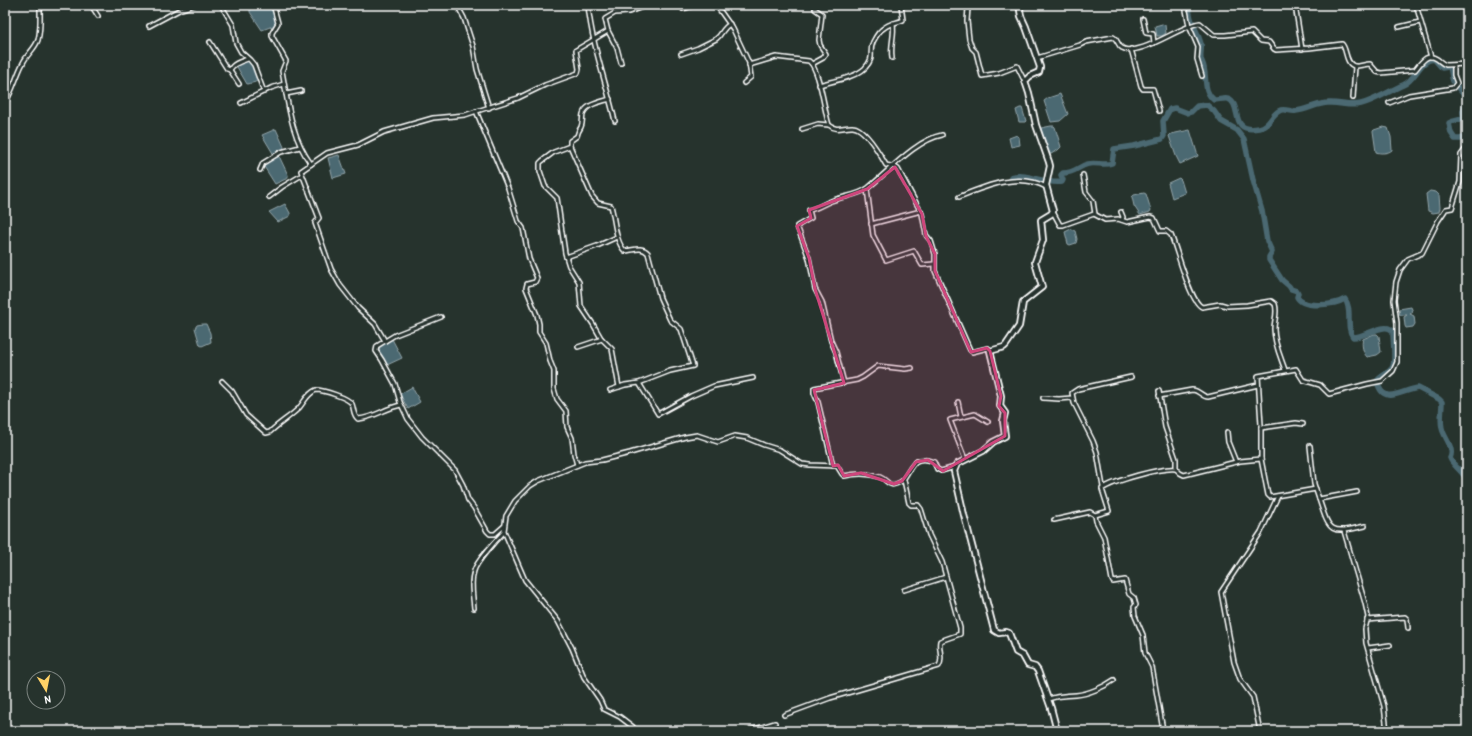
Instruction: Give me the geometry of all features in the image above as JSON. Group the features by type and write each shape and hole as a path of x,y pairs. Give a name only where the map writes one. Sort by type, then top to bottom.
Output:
{"street":[{"path":"5,103 11,93 22,64 33,50 38,40 40,5"},
{"path":"91,5 98,16"},
{"path":"149,26 179,10 194,5"},
{"path":"221,5 233,25 236,43 241,52 256,68 258,79 264,92"},
{"path":"276,5 274,8 278,23 272,33 272,36 286,61 282,69 295,135 300,147 311,164"},
{"path":"457,5 464,18 473,46 477,69 489,108"},
{"path":"588,5 594,40 615,121"},
{"path":"621,63 617,48 608,31 605,19 618,12 629,12 648,5"},
{"path":"683,9 696,5"},
{"path":"716,5 730,24 749,65 751,77 744,83"},
{"path":"819,85 843,78 865,68 872,56 873,42 882,29 893,23 904,20 901,5"},
{"path":"1021,5 1021,16 1040,68 1039,72 1025,80"},
{"path":"1185,5 1190,26 1198,47 1197,59 1202,76"},
{"path":"1295,5 1302,49"},
{"path":"1416,5 1431,57"},
{"path":"968,8 967,21 969,39 972,48 976,52 982,76 999,74 1017,66 1025,80 1035,122 1050,162 1046,186 1053,212 1060,225 1095,214"},
{"path":"812,64 823,58 826,54 819,40 822,14 815,9"},
{"path":"1143,19 1146,33 1153,34 1154,43"},
{"path":"1399,27 1420,22"},
{"path":"892,58 891,48 894,32 893,23"},
{"path":"681,54 716,39 723,28 730,24"},
{"path":"1037,58 1086,42 1113,37 1122,48 1131,49 1154,43 1195,24 1202,24 1212,34 1216,35 1252,32 1260,41 1269,42 1276,50 1302,49 1342,44 1344,45 1350,62 1355,66 1370,64 1377,72 1381,73 1418,70 1423,60 1431,57 1436,58 1444,65 1454,66 1467,64"},
{"path":"385,341 375,324 362,313 342,289 333,272 315,222 319,218 301,171 327,153 358,145 391,129 433,118 464,115 489,108 518,98 545,85 578,73 579,69 576,50 608,31"},
{"path":"210,42 227,69 230,70 239,84"},
{"path":"1131,49 1141,86 1144,89 1153,89 1159,111"},
{"path":"749,65 776,57 809,61 812,64 819,85 829,125"},
{"path":"230,70 231,67 239,62 248,59"},
{"path":"1353,98 1355,66"},
{"path":"1388,103 1409,95 1449,89 1456,85 1454,66"},
{"path":"241,103 284,84"},
{"path":"286,94 302,91"},
{"path":"610,99 594,104 586,109 583,115 581,127 578,130 577,136 570,141 570,146 592,196 598,203 611,206 620,245 625,251 641,248 646,250 660,298 670,320 681,329 693,366 670,371 639,383 610,390"},
{"path":"476,111 508,188 518,221 524,231 528,259 537,278 535,282 527,284 526,288 539,324 539,332 546,344 548,356 554,371 554,389 557,399 566,411 567,427 572,438 577,465"},
{"path":"802,129 818,124 829,125 835,129 854,127 872,142 886,165 898,169 921,211 926,235 931,242 935,254 935,271 972,352 988,348 990,351 1004,347 1019,326 1024,302 1042,287 1035,262 1043,240 1041,220 1053,212"},
{"path":"844,383 838,357 831,341 823,306 813,279 809,258 797,226 811,218 808,210 820,207 829,201 844,198 866,189 894,167 913,149 930,139 942,135"},
{"path":"570,146 560,149 547,157 542,161 540,166 545,186 557,198 566,256 571,270 578,282 579,302 582,310 602,339 612,349 619,387"},
{"path":"260,170 262,163 281,152 300,147"},
{"path":"1316,489 1270,497 1268,495 1261,459 1258,376 1296,369 1303,380 1320,385 1329,394 1379,382 1389,376 1396,364 1397,322 1394,300 1400,270 1410,257 1422,253 1438,221 1446,209 1452,208 1460,182 1461,155 1467,147"},
{"path":"269,197 302,175"},
{"path":"1083,175 1086,192 1093,201 1095,214 1101,219 1122,220 1127,222 1150,217 1154,218 1160,231 1169,232 1193,296 1199,306 1202,307 1220,304 1227,306 1247,305 1270,301 1275,304 1277,314 1274,329 1285,370"},
{"path":"959,197 983,187 1018,180 1030,180 1046,186"},
{"path":"866,189 873,235 886,260 914,251 922,265 934,264"},
{"path":"871,224 921,211"},
{"path":"1121,212 1122,220"},
{"path":"566,256 597,246 617,237"},
{"path":"441,317 426,322 385,341 377,346 376,351 395,384 401,405 417,432 455,470 463,485 468,500 487,531 490,534 495,534 504,526"},
{"path":"578,347 602,339"},
{"path":"635,731 633,727 620,717 604,709 600,700 584,676 558,621 525,580 504,532 506,516 511,505 530,486 538,481 577,465 630,453 685,437 697,436 718,442 735,436 747,438 780,450 802,464 838,467 844,476 858,473 879,476 891,484 904,480 911,466 922,460 934,462 941,471 955,467 965,459 983,451 993,442 1006,436 1003,420 1005,412 1000,406 1001,396 990,351"},
{"path":"833,466 820,407 814,390 815,388 860,379 878,366 905,369 912,368"},
{"path":"1095,516 1108,511 1102,490 1103,487 1097,452 1072,398 1072,392 1078,389 1132,377"},
{"path":"639,383 658,414 714,386 753,378"},
{"path":"222,381 232,391 246,415 266,433 270,432 299,408 308,395 316,390 330,393 348,400 351,403 355,417 358,419 371,417 401,405"},
{"path":"1159,396 1196,390 1203,396 1208,397 1258,385"},
{"path":"1159,391 1165,427 1176,459 1176,469 1180,473 1184,475 1236,462 1261,459"},
{"path":"1043,398 1072,398"},
{"path":"958,402 961,417"},
{"path":"965,459 950,420 975,414 988,422"},
{"path":"1261,428 1296,423 1302,424"},
{"path":"1227,432 1228,442 1236,462"},
{"path":"1310,446 1316,489 1326,522 1330,528 1338,531 1344,531 1365,526"},
{"path":"955,467 956,480 964,515 994,630 999,633 1009,633 1016,652 1023,656 1028,665 1035,667 1038,671 1057,731"},
{"path":"1103,487 1152,472 1176,469"},
{"path":"784,715 830,698 939,666 941,660 939,646 940,641 961,633 942,562 930,535 921,509 918,505 911,505 909,503 904,480"},
{"path":"1319,499 1357,492"},
{"path":"1260,731 1253,697 1240,679 1234,662 1221,592 1261,532 1278,496"},
{"path":"1054,520 1090,512 1095,516 1104,537 1112,580 1113,582 1125,580 1129,594 1136,600 1136,605 1134,607 1143,635 1145,653 1152,667 1163,730"},
{"path":"1344,531 1365,604 1368,648 1384,706 1388,731"},
{"path":"474,608 472,587 474,570 504,532"},
{"path":"904,590 946,577"},
{"path":"1367,620 1405,616 1407,619 1408,628"},
{"path":"1368,648 1390,645"},
{"path":"1048,699 1063,694 1076,695 1087,692 1114,680"},
{"path":"748,731 775,723"}],"highlighted area":[{"path":"895,167 922,214 926,236 935,254 935,271 971,352 987,348 990,351 1001,396 999,406 1005,413 1005,436 943,471 928,460 916,462 902,481 894,484 861,473 844,476 838,465 833,466 814,390 844,383 815,289 809,258 797,226 811,218 809,210 867,189"}],"water":[{"path":"256,5 269,5 276,18 276,22 273,26 262,30 250,12 250,8"},
{"path":"1162,24 1165,25 1166,33 1162,36 1157,36 1155,26"},
{"path":"249,60 256,70 258,79 255,82 247,84 237,67 239,63"},
{"path":"1060,94 1068,114 1060,121 1051,122 1044,101"},
{"path":"1022,108 1025,122 1019,122 1016,110"},
{"path":"1051,126 1055,127 1061,147 1049,154 1040,132 1041,128"},
{"path":"1383,127 1388,128 1391,137 1392,150 1380,153 1376,152 1373,131"},
{"path":"276,129 284,147 283,150 274,155 262,135"},
{"path":"1190,130 1198,156 1180,164 1169,136 1171,134"},
{"path":"1017,135 1019,137 1020,145 1011,147 1009,138"},
{"path":"339,155 346,174 333,178 328,158"},
{"path":"279,156 288,178 275,184 263,165"},
{"path":"1179,178 1185,193 1172,198 1168,183"},
{"path":"1430,191 1436,192 1439,195 1439,212 1433,213 1428,211 1426,194"},
{"path":"1146,194 1151,210 1150,212 1140,215 1134,206 1132,197 1134,195"},
{"path":"285,204 290,216 278,222 269,212"},
{"path":"1071,229 1075,231 1077,239 1076,243 1070,245 1068,244 1065,232"},
{"path":"1411,307 1413,312 1410,314 1414,316 1415,324 1413,327 1406,328 1404,317 1407,315 1400,315 1399,309"},
{"path":"206,324 210,333 211,342 202,346 200,345 195,328 197,325"},
{"path":"1374,334 1379,336 1381,352 1377,355 1367,357 1364,353 1362,343 1363,339"},
{"path":"392,339 402,358 387,365 377,347"},
{"path":"412,387 420,402 408,409 400,394"}],"waterway":[{"path":"1189,5 1190,16 1201,44 1201,59 1204,67 1208,93 1214,100 1228,99 1232,102 1243,127 1249,129 1263,127 1275,114 1281,110 1294,111 1324,103 1353,105 1367,102 1407,82 1421,66 1429,60 1434,59 1442,68 1450,68 1453,81 1467,100 1463,111 1464,117 1449,123 1451,133 1455,139 1467,137"},
{"path":"1011,177 1024,176 1049,182 1062,182 1063,180 1061,175 1063,173 1074,171 1088,164 1112,163 1114,149 1162,139 1164,136 1163,121 1170,109 1175,108 1188,113 1197,106 1207,105 1214,111 1221,121 1237,130 1244,139 1253,180 1262,211 1267,241 1272,252 1269,260 1282,280 1291,289 1297,291 1297,297 1300,301 1306,303 1320,305 1334,303 1345,299 1353,337 1358,337 1386,328 1393,332 1393,365 1392,368 1377,381 1380,389 1388,395 1394,395 1418,388 1442,402 1441,425 1451,450 1450,458 1464,476 1467,484"},
{"path":"1467,487 1467,507"},
{"path":"1467,524 1467,531"},
{"path":"1465,731 1467,726"}]}
